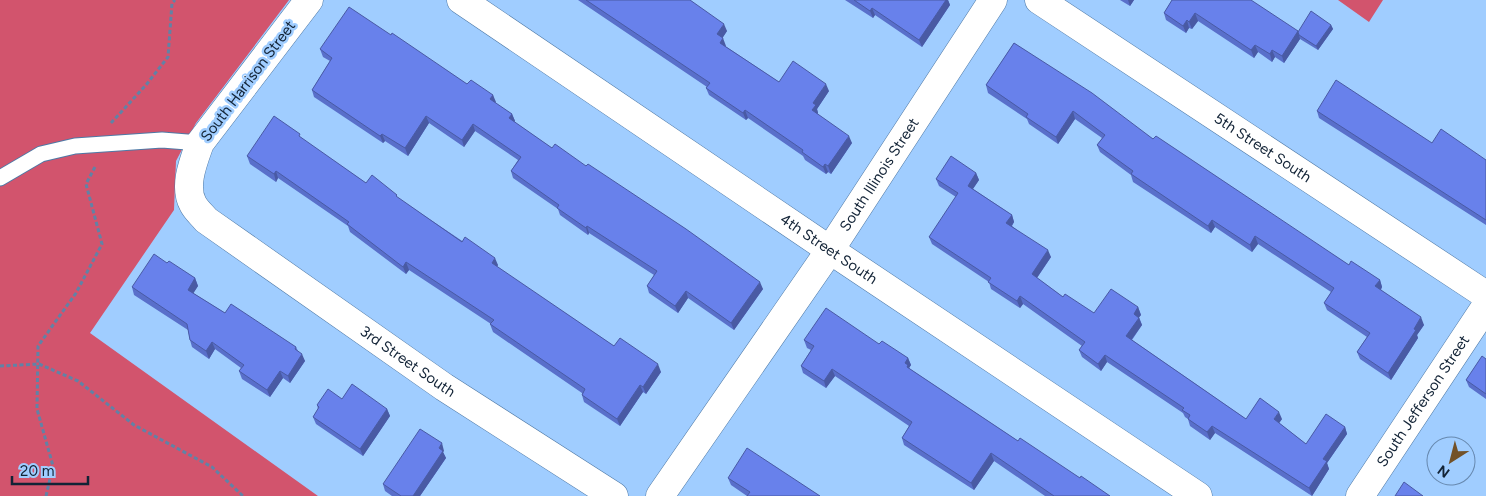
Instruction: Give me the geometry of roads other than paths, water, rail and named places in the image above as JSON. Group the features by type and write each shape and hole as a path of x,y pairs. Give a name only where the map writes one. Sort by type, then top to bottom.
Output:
{"street":[{"name":"South Harrison Street","path":"206,220 192,204 190,188 190,170 200,143 309,0"},
{"name":"4th Street South","path":"460,0 1198,496"},
{"name":"South Illinois Street","path":"660,496 830,250 993,0"},
{"name":"5th Street South","path":"1040,0 1486,295"},
{"name":"3rd Street South","path":"206,220 444,387 614,496"},
{"name":"South Jefferson Street","path":"1360,496 1486,306"}],"lane":[{"path":"0,178 41,154 75,146 162,140 200,143"}]}
